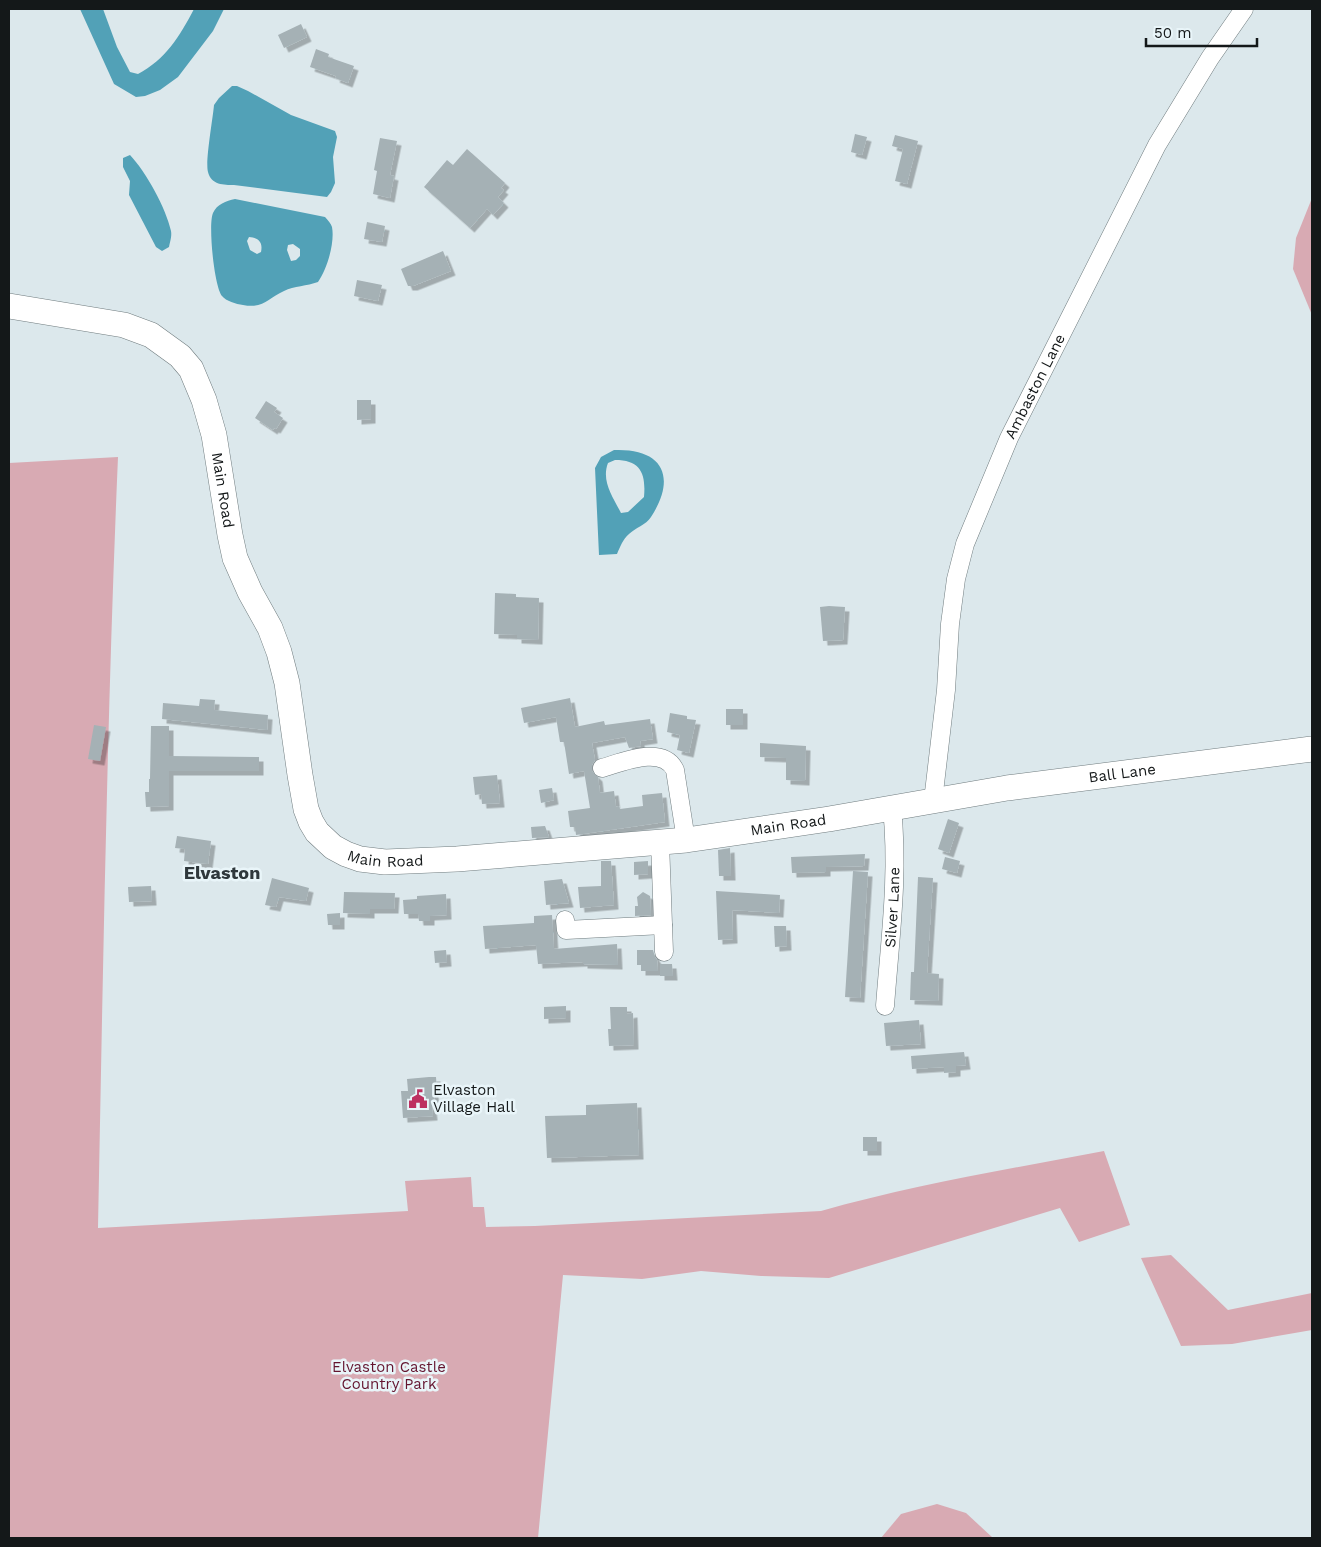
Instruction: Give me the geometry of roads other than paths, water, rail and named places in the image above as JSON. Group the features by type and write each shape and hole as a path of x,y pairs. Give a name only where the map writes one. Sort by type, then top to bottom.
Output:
{"main road":[{"name":"Main Road","path":"9,306 124,325 151,335 180,356 195,376 214,435 235,558 270,628 279,652 287,683 306,809 311,822 333,848 360,859 385,862 457,859 686,840 829,819 933,801"},
{"name":"Ball Lane","path":"933,801 1007,788 1312,749"}],"street":[{"name":"Ambaston Lane","path":"933,801 946,690 950,624 956,579 965,544 1009,438 1157,145 1210,58 1244,9"},
{"path":"602,768 656,756 670,762 675,770 686,840"},
{"name":"Silver Lane","path":"885,1006 895,872 892,808"},
{"path":"660,842 664,952"},
{"path":"565,920 566,930 663,925"}],"water":[{"path":"80,9 103,9 117,47 130,72 138,74 156,62 171,46 194,9 224,9 213,31 178,77 160,90 145,96 136,97 114,84"},
{"path":"232,86 248,91 291,115 335,131 337,137 333,157 335,183 327,197 222,184 212,180 207,167 214,105"},
{"path":"130,155 155,191 165,212 171,233 169,247 162,251 156,247 129,195 130,181 123,167 123,158"},
{"path":"235,199 325,217 332,227 333,233 327,263 318,282 288,289 261,304 250,306 237,304 222,296 214,268 212,219 217,207 222,203","holes":["249,237 260,241 261,252 257,254 250,250 247,241","293,244 300,249 300,256 296,260 291,261 287,250 288,245"]},
{"path":"614,450 644,454 654,460 661,468 664,478 659,503 651,517 627,536 617,554 599,555 595,468 601,457","holes":["615,460 624,461 636,466 643,475 644,497 628,512 621,513 609,489 606,470 608,463"]}],"place":[{"name":"Elvaston Village Hall","path":"418,1099"}],"district":[{"name":"Elvaston","path":"222,872"}],"park label":[{"name":"Elvaston Castle Country Park","path":"389,1376"}]}
